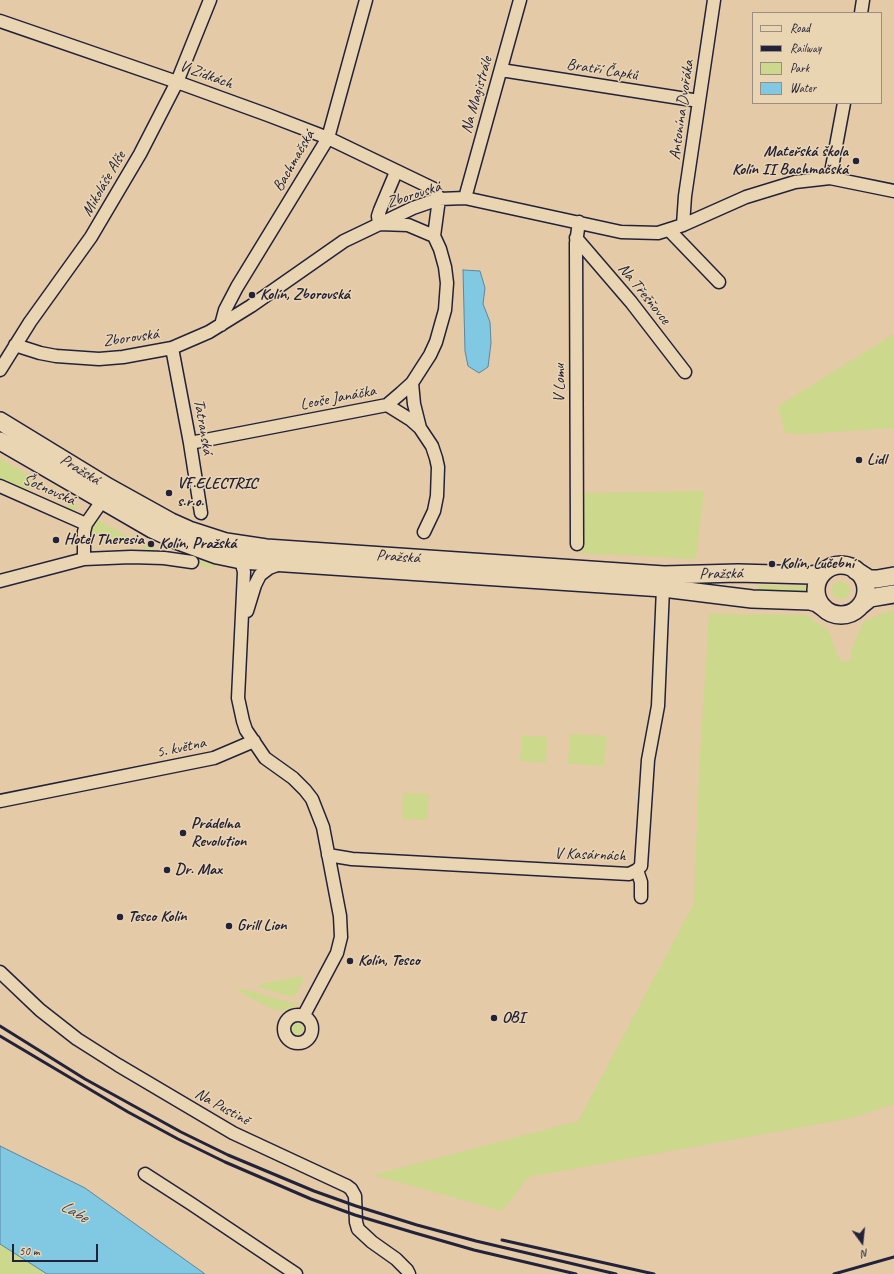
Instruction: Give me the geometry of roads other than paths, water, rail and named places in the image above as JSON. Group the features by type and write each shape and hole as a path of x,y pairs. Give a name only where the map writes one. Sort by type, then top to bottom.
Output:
{"street":[{"name":"Mikoláše Alše","path":"0,370 30,322 91,237 140,154 177,82 210,0"},
{"name":"Bachmačská","path":"221,325 225,310 237,287 328,138 366,0"},
{"name":"Na Magistrále","path":"465,198 520,0"},
{"name":"Antonína Dvořáka","path":"683,224 685,196 714,0"},
{"path":"861,12 863,0"},
{"name":"V Zídkách","path":"0,21 177,82 328,138 434,189 439,199"},
{"name":"Bratří Čapků","path":"501,70 699,101"},
{"path":"830,178 844,104"},
{"path":"396,172 378,216 379,224 408,225 434,236"},
{"name":"Zborovská","path":"15,345 40,353 56,356 99,359 123,357 172,348 196,339 221,325 251,306 344,241 413,208 439,199 465,198 621,232 658,233 670,230 746,197 795,182 830,178 894,191"},
{"name":"Leoše Janáčka","path":"190,443 387,405 402,394 412,383 424,365 436,342 445,310 447,283 445,267 440,249 434,236 439,199"},
{"name":"V Lomu","path":"577,544 576,238 579,222"},
{"path":"670,230 719,282"},
{"name":"Na Třešňovce","path":"576,238 631,302 685,372"},
{"name":"Tatranská","path":"172,348 201,512"},
{"path":"412,383 414,404 420,428"},
{"path":"387,405 411,420 420,428 432,446 438,467 438,484 434,511 424,532"},
{"name":"Pražská","path":"0,421 108,487 171,522 189,530 226,542 266,548 664,575 738,573 811,575 826,570"},
{"name":"Pražská","path":"0,441 152,529 176,540 217,555 241,560 663,588 780,601 810,601 817,603 824,608"},
{"name":"Šotnovská","path":"0,486 86,524"},
{"name":"Šotnovská","path":"84,559 84,532 86,524 102,501"},
{"path":"226,542 241,560 244,572 238,698 243,721 246,730 265,758 293,778 312,799 323,827 340,916 341,937 337,953 304,1015"},
{"path":"241,560 266,548"},
{"path":"0,581 84,559 131,557 164,558 192,562"},
{"path":"242,631 257,580 266,570 281,563"},
{"path":"894,576 869,579 847,566 839,566 826,570 822,574 818,581 816,590 818,599 824,608 834,614 842,615 851,613 870,598 894,594"},
{"path":"855,570 863,579 866,586 864,598 860,607"},
{"name":"V Kasárnách","path":"328,855 352,859 629,874 637,870 641,866 648,765 658,706 663,588"},
{"name":"5. května","path":"0,801 214,758 254,741"},
{"path":"637,870 642,882 641,897"},
{"name":"Na Pustině","path":"0,972 46,1014 77,1039 118,1065 233,1133 347,1186 351,1189 355,1196 356,1222 358,1229 372,1242 396,1259 409,1274"},
{"path":"145,1174 190,1202 296,1274"}],"water":[{"path":"463,270 480,271 485,288 483,304 490,322 491,343 488,367 479,373 468,366 465,351"},
{"name":"Labe","path":"0,1146 85,1188 205,1274 47,1274 0,1244"}],"railway":[{"path":"0,1026 85,1079 181,1132 228,1155 314,1191 417,1225 476,1241 616,1274"},
{"path":"0,1036 128,1112 178,1139 225,1162 311,1199 355,1215 474,1250 576,1274"},
{"path":"502,1240 654,1274"},
{"path":"834,1274 894,1257"}],"place":[{"name":"Mateřská škola Kolín II Bachmačská","path":"856,161"},
{"name":"Kolín, Zborovská","path":"252,295"},
{"name":"Lidl","path":"859,460"},
{"name":"VF.ELECTRIC s.r.o.","path":"169,493"},
{"name":"Hotel Theresia","path":"56,540"},
{"name":"Kolín, Pražská","path":"151,544"},
{"name":"Kolín, Lučební","path":"772,564"},
{"name":"Prádelna Revolution","path":"183,833"},
{"name":"Dr. Max","path":"167,870"},
{"name":"Tesco Kolín","path":"120,917"},
{"name":"Grill Lion","path":"229,926"},
{"name":"Kolín, Tesco","path":"350,961"},
{"name":"OBI","path":"494,1018"}]}
